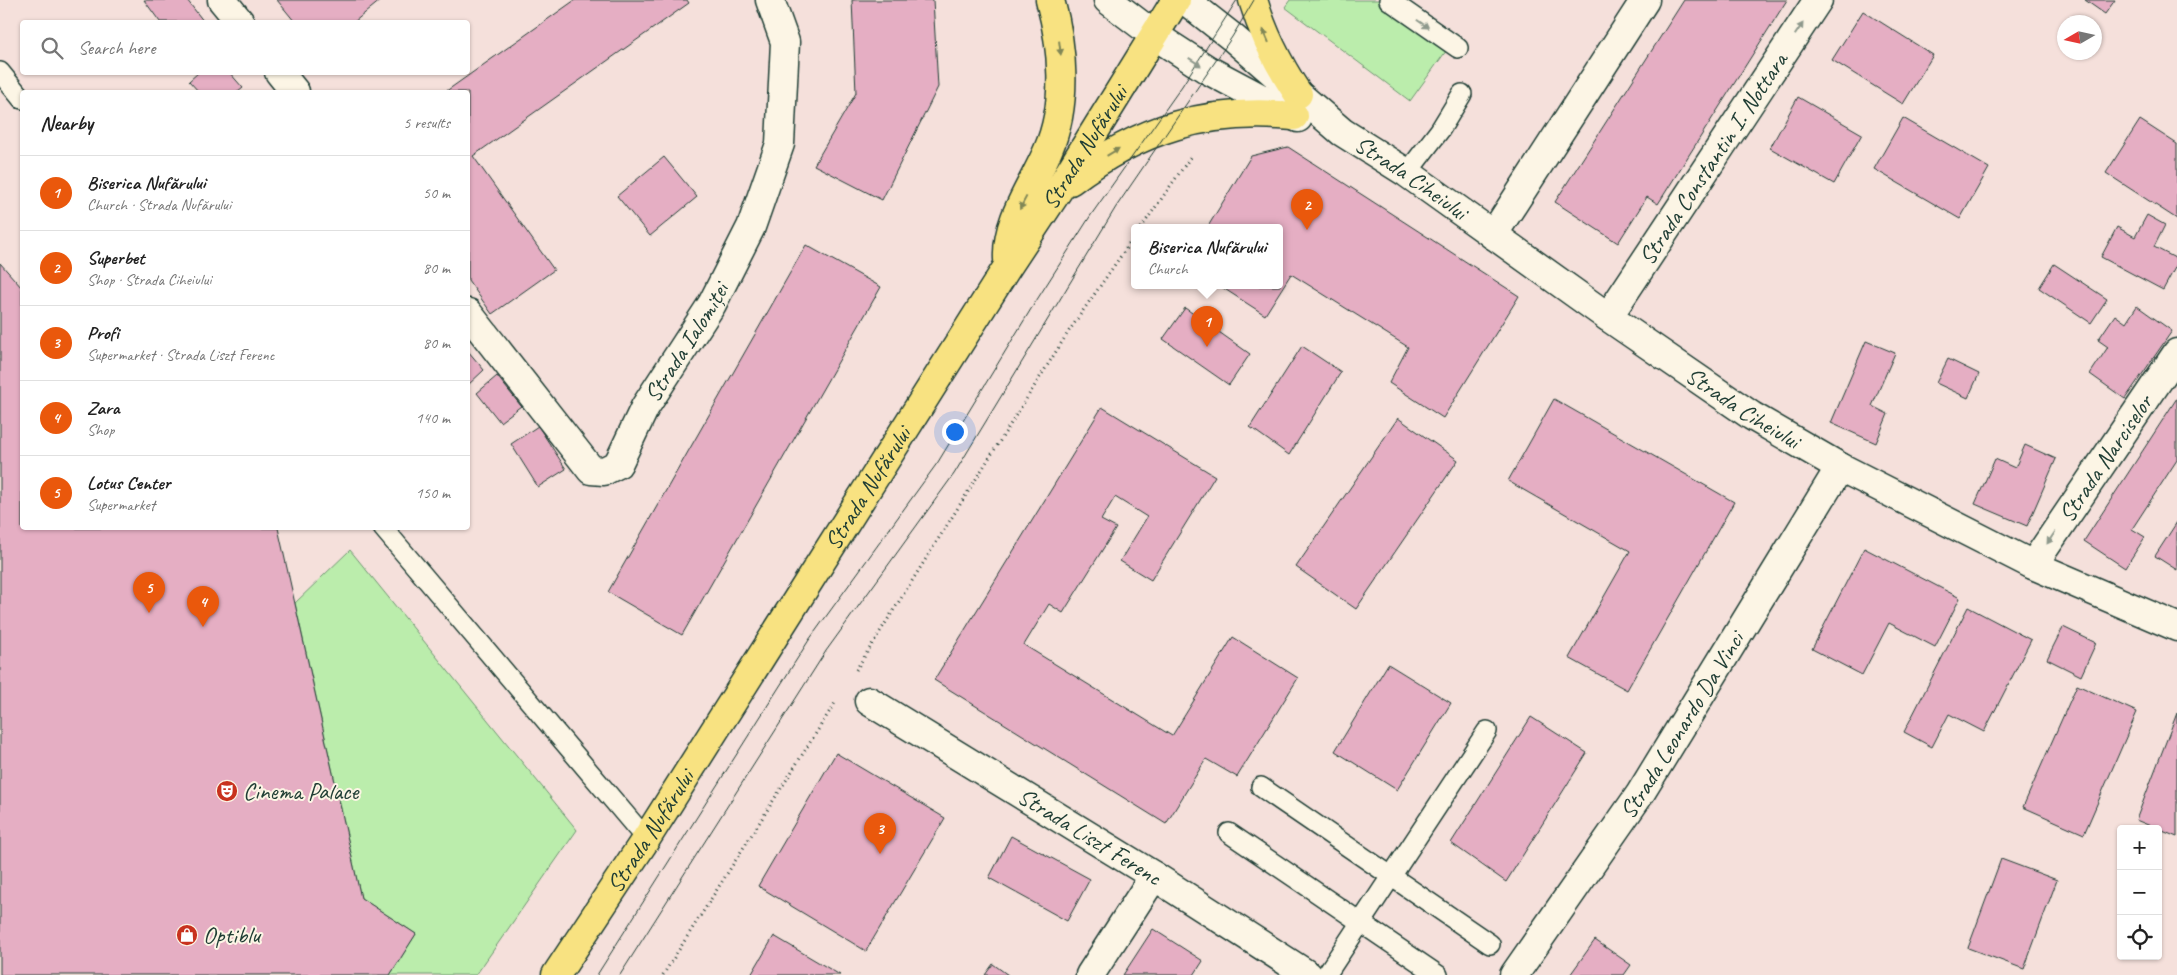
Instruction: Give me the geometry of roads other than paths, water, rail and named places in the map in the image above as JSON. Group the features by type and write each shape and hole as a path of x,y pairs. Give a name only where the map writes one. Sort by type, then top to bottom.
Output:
{"main road":[{"path":"1008,266 1007,243 1014,218 1050,148 1059,109 1062,75 1060,47 1050,0"},
{"name":"Strada Nufărului","path":"556,975 646,839 1176,0"},
{"path":"1058,189 1092,165 1148,134 1171,126 1296,105 1260,22 1253,0"}],"street":[{"path":"222,0 238,20"},
{"name":"Strada Ialomiței","path":"470,316 591,470 604,471 618,464 645,407 712,304 751,227 780,144 785,42 770,0"},
{"name":"Strada Ciheiului","path":"1108,0 1154,35 1215,74 1296,105 1407,173 1608,317 1752,416 1840,468 2034,565 2177,627"},
{"name":"Strada Ciheiului","path":"1185,0 1232,37 1296,105"},
{"path":"1493,235 1645,0"},
{"name":"Strada Constantin I. Nottara","path":"1608,317 1818,0"},
{"path":"281,75 293,90"},
{"name":"Strada Narciselor","path":"2034,565 2177,353"},
{"name":"Strada Leonardo Da Vinci","path":"1514,975 1640,794 1840,468"},
{"name":"Strada Liszt Ferenc","path":"869,701 1154,876 1308,975"},
{"path":"1090,975 1154,876"}],"lane":[{"path":"1389,0 1458,48"},
{"path":"0,72 20,97"},
{"path":"1407,173 1440,130 1462,94"},
{"path":"385,530 646,839"},
{"path":"1326,975 1487,731"},
{"path":"1261,787 1490,944"},
{"path":"1229,833 1438,975"}],"tram line":[{"path":"597,975 809,640 938,462 1031,309 1091,215 1182,86 1237,0"},
{"path":"620,975 826,651 954,474 1116,207 1232,37 1254,0"}],"place":[{"name":"Superbet","path":"1307,230"},
{"name":"Biserica Nufărului","path":"1207,347"},
{"name":"Lotus Center","path":"149,613"},
{"name":"Zara","path":"203,627"},
{"name":"Cinema Palace","path":"227,791"},
{"name":"Profi","path":"880,854"},
{"name":"Optiblu","path":"187,935"}]}
